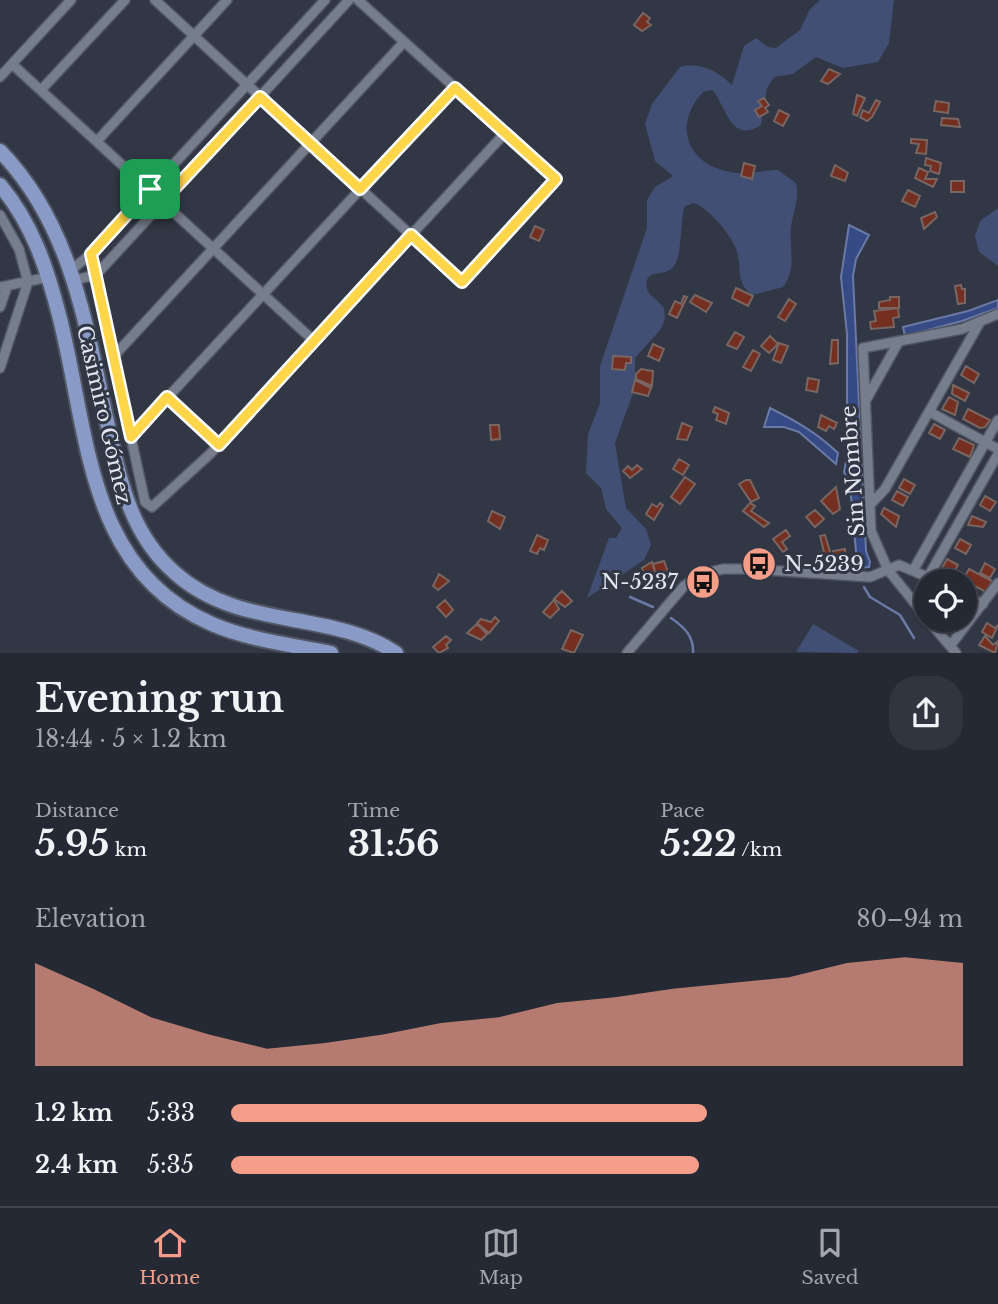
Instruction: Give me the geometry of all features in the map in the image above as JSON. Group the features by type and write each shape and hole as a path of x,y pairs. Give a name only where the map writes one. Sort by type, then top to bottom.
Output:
{"main road":[{"name":"Casimiro Gómez","path":"0,151 41,203 61,241 72,275 125,499 139,531 156,554 187,583 225,604 362,636 396,653"},
{"name":"Casimiro Gómez","path":"0,185 30,230 49,277 103,508 129,558 165,596 205,621 240,634 331,653"}],"street":[{"path":"0,77 71,0"},
{"path":"41,90 124,0"},
{"path":"155,0 462,282 556,179 358,0"},
{"path":"97,141 227,0"},
{"path":"72,275 325,0"},
{"path":"72,275 96,275 349,0"},
{"path":"113,357 404,42"},
{"path":"12,64 314,341"},
{"path":"131,437 455,88"},
{"path":"91,254 145,502 150,507 156,505 219,445 505,133"},
{"path":"0,215 19,250 28,282 0,368"},
{"path":"0,307 3,287 49,277"},
{"path":"865,402 899,341 961,329 998,314"},
{"path":"869,506 885,489 980,322"},
{"name":"Sin Nombre","path":"899,341 863,348 869,506 874,541 888,570 914,602"},
{"path":"167,397 219,445"},
{"path":"930,412 998,451 938,569"},
{"path":"627,653 684,586 702,574 736,568 870,578 899,565 914,569 998,420"},
{"path":"953,649 998,583"},
{"path":"977,601 983,604"},
{"name":"Sin Nombre","path":"939,632 953,649"}],"shaded area":[{"path":"820,0 894,0 889,43 878,62 843,68 816,57 793,74 774,77 767,88 761,125 751,130 742,130 735,126 712,90 703,92 688,117 689,141 694,152 703,161 715,168 737,173 778,170 796,183 797,200 791,227 790,273 783,287 753,295 743,285 736,249 724,229 700,206 694,203 685,206 674,266 670,270 648,277 648,292 664,308 665,319 661,329 635,358 635,388 615,443 626,508 646,529 651,545 644,560 587,598 609,538 616,538 622,528 606,509 601,488 586,473 588,434 600,403 600,366 647,228 647,200 655,187 673,176 655,161 645,124 652,104 680,67 708,69 732,85 744,46 756,38 768,47 776,48 800,30 810,9"},
{"path":"998,208 998,266 979,252 975,236 980,221"},
{"path":"849,225 869,235 856,259 853,276 866,551 870,562 869,567 857,568 853,563 856,552 850,485 844,472 847,456 847,334 841,277"},
{"path":"998,300 998,308 905,336 903,327 968,311"},
{"path":"770,408 806,428 830,446 838,453 836,464 799,432 784,427 764,427"},
{"path":"813,624 859,651 796,652"}],"building":[{"path":"643,13 650,18 647,22 651,25 642,31 634,25"},
{"path":"829,69 840,74 828,84 821,81"},
{"path":"857,95 865,98 857,116 853,114"},
{"path":"764,98 769,105 765,108 768,112 759,117 755,110 762,106 758,101"},
{"path":"876,100 880,102 872,117 867,121 860,117 863,110 869,113"},
{"path":"936,101 949,103 948,113 934,111"},
{"path":"779,110 789,115 783,126 774,121"},
{"path":"942,118 958,119 960,127 941,125"},
{"path":"911,139 927,140 926,154 916,153 919,144 911,143"},
{"path":"926,158 941,163 939,174 930,171 931,166 925,165"},
{"path":"744,163 755,166 752,179 741,176"},
{"path":"835,165 848,173 845,181 831,176"},
{"path":"919,168 928,172 925,179 937,179 933,187 915,178"},
{"path":"951,181 964,181 964,192 951,192"},
{"path":"908,190 920,196 915,207 902,201"},
{"path":"935,212 937,217 924,229 921,218"},
{"path":"535,226 544,230 539,241 530,237"},
{"path":"961,285 962,289 965,289 965,303 958,304 955,286"},
{"path":"736,288 753,296 748,306 732,298"},
{"path":"695,295 712,303 706,312 690,302"},
{"path":"684,296 687,297 677,318 669,314 675,301 681,304"},
{"path":"890,297 899,297 899,308 879,308 879,302 890,300"},
{"path":"789,299 796,304 785,321 778,317"},
{"path":"898,308 899,317 893,318 894,327 871,329 870,322 876,321 874,311"},
{"path":"735,332 744,337 737,349 727,345"},
{"path":"770,336 778,344 769,353 761,346"},
{"path":"832,340 838,340 838,363 830,364"},
{"path":"779,343 788,346 781,363 773,360"},
{"path":"653,344 664,349 659,361 648,356"},
{"path":"753,350 760,354 751,371 743,367"},
{"path":"613,356 631,357 631,363 626,363 625,370 612,369"},
{"path":"966,366 979,374 974,383 961,375"},
{"path":"641,369 653,371 652,386 636,379 636,374"},
{"path":"808,378 819,380 817,392 806,390"},
{"path":"635,380 651,388 648,396 632,392"},
{"path":"953,385 969,393 965,401 952,394"},
{"path":"949,397 958,402 955,415 942,409"},
{"path":"715,407 729,413 726,424 716,420 718,414 713,412"},
{"path":"968,409 990,420 985,427 980,428 963,419"},
{"path":"821,415 837,423 834,429 829,426 826,431 818,427"},
{"path":"682,423 692,427 687,440 677,439"},
{"path":"934,424 945,430 940,439 929,433"},
{"path":"490,425 499,425 500,439 491,440"},
{"path":"959,438 974,445 970,457 953,449"},
{"path":"679,459 689,465 683,475 673,469"},
{"path":"637,465 642,469 630,478 623,471 628,466 632,470"},
{"path":"685,477 695,484 680,504 671,497"},
{"path":"904,479 915,485 910,494 899,488"},
{"path":"750,480 759,498 751,502 739,484"},
{"path":"836,487 840,509 833,514 821,501"},
{"path":"897,491 908,497 903,506 892,500"},
{"path":"985,496 996,502 990,511 980,505"},
{"path":"660,503 663,505 654,520 646,514 652,504 657,507"},
{"path":"750,503 755,506 751,511 769,523 764,527 743,511"},
{"path":"884,508 899,516 896,527 881,514"},
{"path":"815,510 824,519 815,527 806,517"},
{"path":"492,511 505,517 500,529 488,521"},
{"path":"972,516 986,522 983,527 968,525"},
{"path":"786,530 790,536 782,542 787,549 783,552 773,539"},
{"path":"537,535 548,540 544,550 540,548 537,554 530,551"},
{"path":"825,535 831,555 821,558 820,553 824,552 820,536"},
{"path":"960,539 971,545 966,554 955,548"},
{"path":"845,549 847,569 836,569 833,551"},
{"path":"947,559 958,565 956,569 942,568"},
{"path":"664,561 668,572 656,575 653,564"},
{"path":"652,562 656,575 646,579 642,568"},
{"path":"985,563 995,569 990,578 980,573"},
{"path":"977,573 992,581 986,592 977,587"},
{"path":"439,574 449,581 438,590 433,586"},
{"path":"607,574 616,576 617,586 609,589 603,586"},
{"path":"562,591 572,601 565,607 554,599"},
{"path":"445,600 453,610 446,617 437,607"},
{"path":"554,600 559,609 550,618 543,612"},
{"path":"495,617 499,621 489,633 477,623 481,619 491,622"},
{"path":"987,623 995,628 998,625 992,638 982,632"},
{"path":"477,624 487,634 481,640 467,633"},
{"path":"571,630 583,635 574,653 562,649"},
{"path":"446,636 451,640 446,645 448,648 439,653 433,647"},
{"path":"985,636 993,645 998,641 995,653 979,645"}],"waterway":[{"path":"864,587 870,597 900,615 914,638"},
{"path":"630,597 653,607"},
{"path":"671,618 687,632 693,653"}],"place":[{"name":"N-5239","path":"759,564"},
{"name":"N-5237","path":"703,582"}],"route":[{"path":"455,88 556,179 462,282 411,235 219,445 167,397 131,437 91,254 150,189 163,201 260,97 360,189 455,88"}]}
